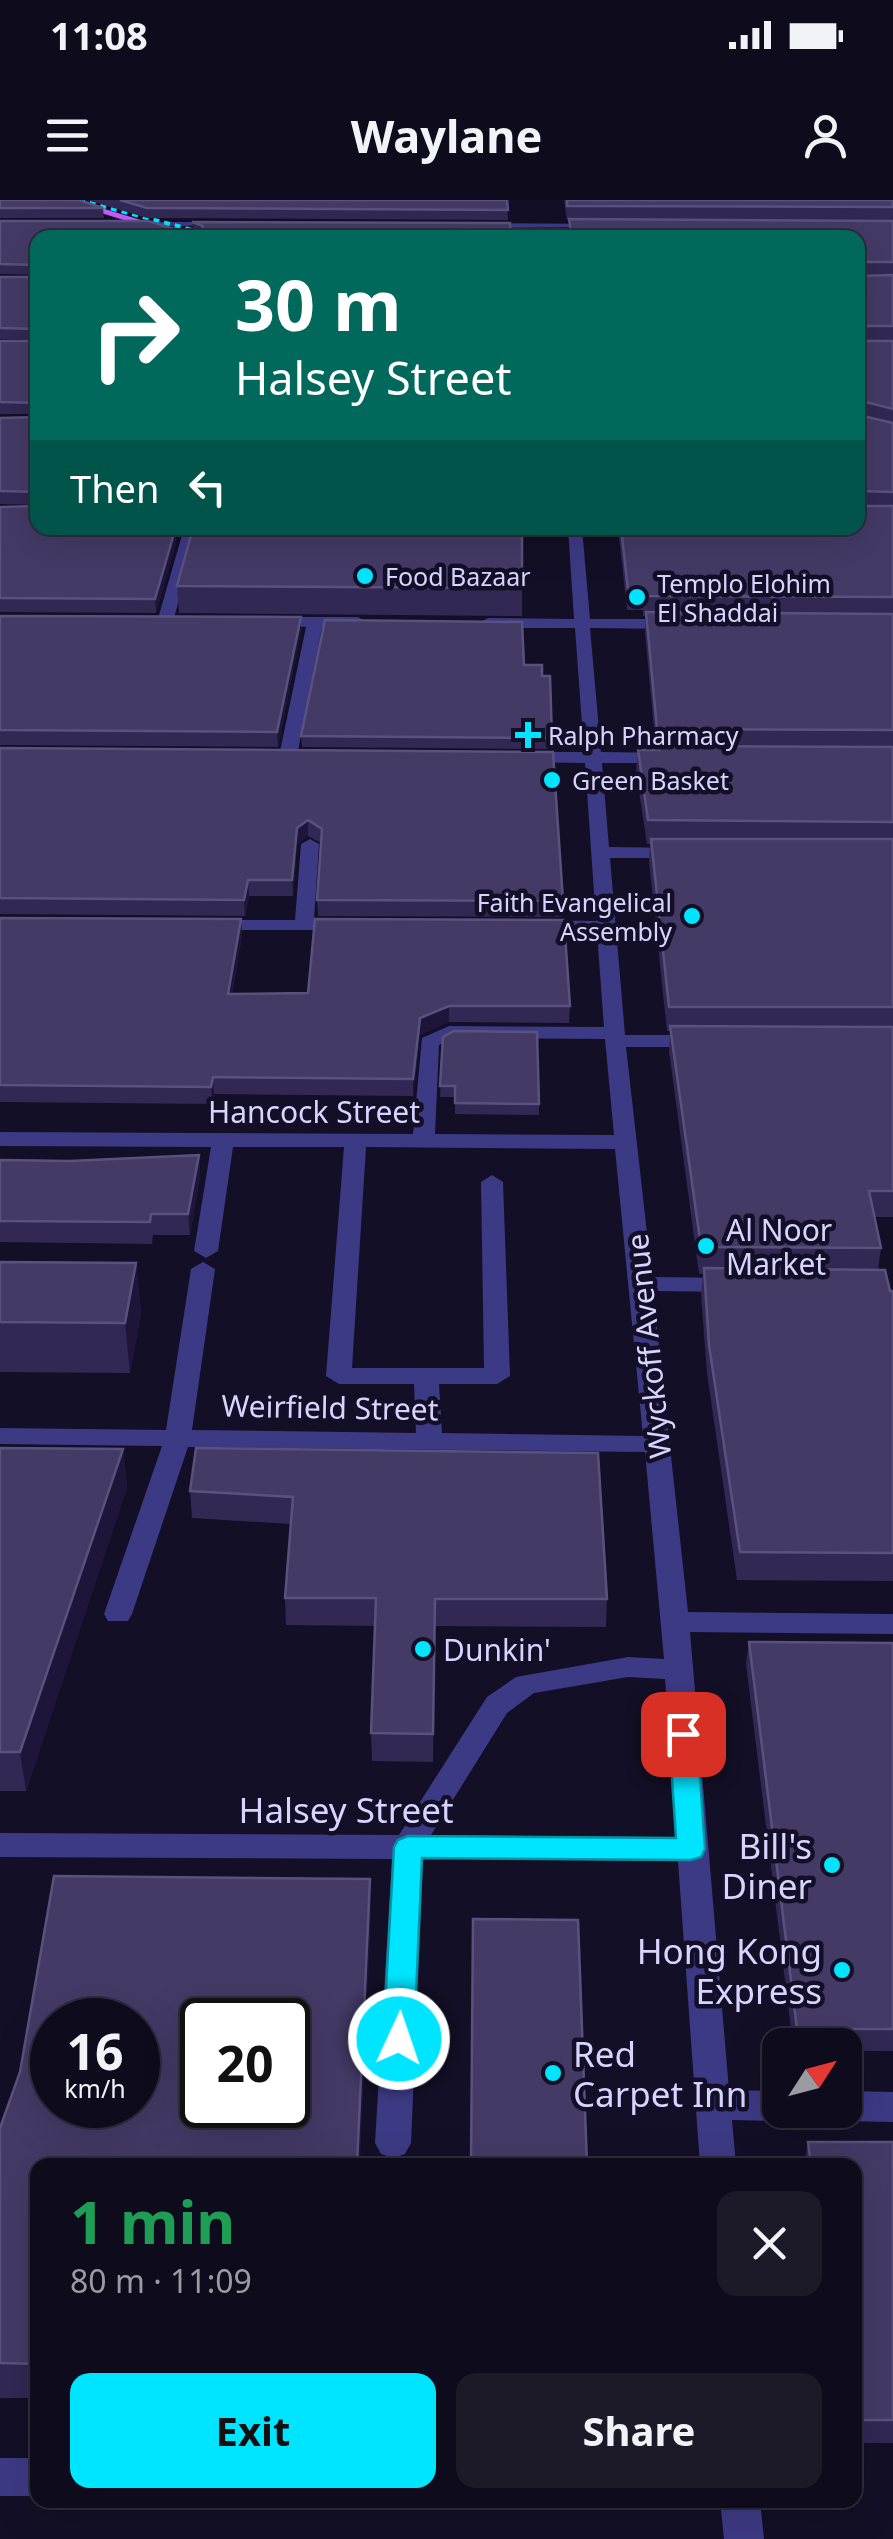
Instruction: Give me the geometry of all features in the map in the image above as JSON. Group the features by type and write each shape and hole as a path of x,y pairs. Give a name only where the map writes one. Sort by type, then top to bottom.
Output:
{"main road":[{"path":"73,201 169,230"}],"street":[{"path":"538,210 540,230"},
{"path":"107,225 243,225"},
{"path":"454,226 511,230"},
{"path":"573,230 622,227"},
{"path":"165,622 189,535"},
{"name":"Wyckoff Avenue","path":"576,535 615,1037 676,1622 718,2158"},
{"path":"245,622 375,622"},
{"path":"288,756 315,622"},
{"path":"475,622 700,624"},
{"path":"269,756 308,756"},
{"path":"506,757 686,758"},
{"path":"304,926 310,844"},
{"path":"599,852 700,853"},
{"path":"180,925 362,926"},
{"path":"517,926 605,926"},
{"path":"424,1141 429,1042 449,1032 720,1041"},
{"name":"Hancock Street","path":"0,1139 627,1142"},
{"path":"118,1614 178,1438 223,1140"},
{"path":"355,1140 340,1376 497,1376 492,1182"},
{"path":"640,1284 762,1285"},
{"path":"426,1376 429,1441"},
{"name":"Weirfield Street","path":"0,1436 658,1444"},
{"path":"676,1622 893,1624"},
{"path":"394,2143 408,1847 497,1704 526,1684 628,1668 679,1670"},
{"name":"Halsey Street","path":"0,1845 691,1849"},
{"path":"714,2105 762,2106"},
{"path":"862,2106 893,2107"},
{"path":"0,2477 30,2477"},
{"path":"741,2508 744,2539"}],"building":[{"path":"0,200 79,200 103,208 0,208"},
{"path":"120,200 507,200 508,210 147,208"},
{"path":"567,200 893,200 893,207 567,206"},
{"path":"569,219 893,221 893,262 865,262 865,230 571,230"},
{"path":"0,221 148,221 178,230 30,230 30,265 0,264"},
{"path":"192,222 510,223 510,230 202,230 203,226"},
{"path":"893,275 893,326 865,326 865,276"},
{"path":"0,277 30,277 30,329 0,328"},
{"path":"0,341 30,341 30,403 0,402"},
{"path":"865,341 893,341 893,409 865,402"},
{"path":"865,416 893,423 893,492 865,491"},
{"path":"30,417 30,492 0,491 0,418"},
{"path":"30,506 30,535 174,535 155,599 0,598 0,507"},
{"path":"865,506 893,506 893,597 644,596 644,590 628,590 622,535 865,535"},
{"name":"Food Bazaar","path":"191,535 522,535 522,588 177,586"},
{"path":"646,612 893,614 893,730 657,729"},
{"path":"0,616 301,617 277,732 0,730"},
{"path":"325,620 522,622 524,665 542,665 542,676 550,676 552,738 301,736"},
{"path":"659,746 893,747 893,822 648,820 638,750 659,750"},
{"path":"0,748 553,752 563,901 317,900 322,829 308,820 297,828 292,880 248,880 244,900 0,898"},
{"path":"651,839 893,839 893,1007 669,1007"},
{"path":"0,918 241,919 228,994 308,993 315,919 564,920 570,1006 449,1006 420,1018 413,1079 213,1077 211,1087 0,1085"},
{"path":"670,1026 893,1027 893,1191 869,1191 881,1248 701,1247"},
{"path":"454,1031 537,1032 539,1104 455,1103 455,1086 440,1086 443,1037"},
{"path":"199,1155 188,1214 151,1214 150,1222 0,1221 0,1160"},
{"path":"0,1262 136,1263 125,1323 0,1322"},
{"path":"704,1268 885,1270 893,1291 893,1553 740,1552 709,1345"},
{"path":"0,1448 123,1449 20,1752 0,1752"},
{"path":"196,1448 598,1453 607,1599 435,1599 433,1734 371,1733 376,1598 285,1598 293,1497 190,1491"},
{"path":"749,1642 893,1643 893,2029 797,2028"},
{"path":"54,1876 370,1879 357,2158 30,2158 30,2364 0,2363 0,2128 20,2072 30,2014 30,2128 160,2128 160,1998 33,1998"},
{"path":"473,1919 578,1920 587,2158 471,2158"},
{"path":"808,2142 893,2142 893,2420 862,2420 862,2158 810,2158"}],"railway":[{"path":"79,200 193,230"}],"place":[{"name":"Food Bazaar","path":"365,576"},
{"name":"Templo Elohim El Shaddai","path":"637,597"},
{"name":"Ralph Pharmacy","path":"528,735"},
{"name":"Green Basket","path":"552,780"},
{"name":"Faith Evangelical Assembly","path":"692,916"},
{"name":"Al Noor Market","path":"706,1246"},
{"name":"Dunkin'","path":"423,1649"},
{"name":"Bill's Diner","path":"832,1865"},
{"name":"Hong Kong Express","path":"842,1970"},
{"name":"Red Carpet Inn","path":"553,2073"}],"route":[{"path":"399,2039 408,1847 691,1849 683,1734"}]}
